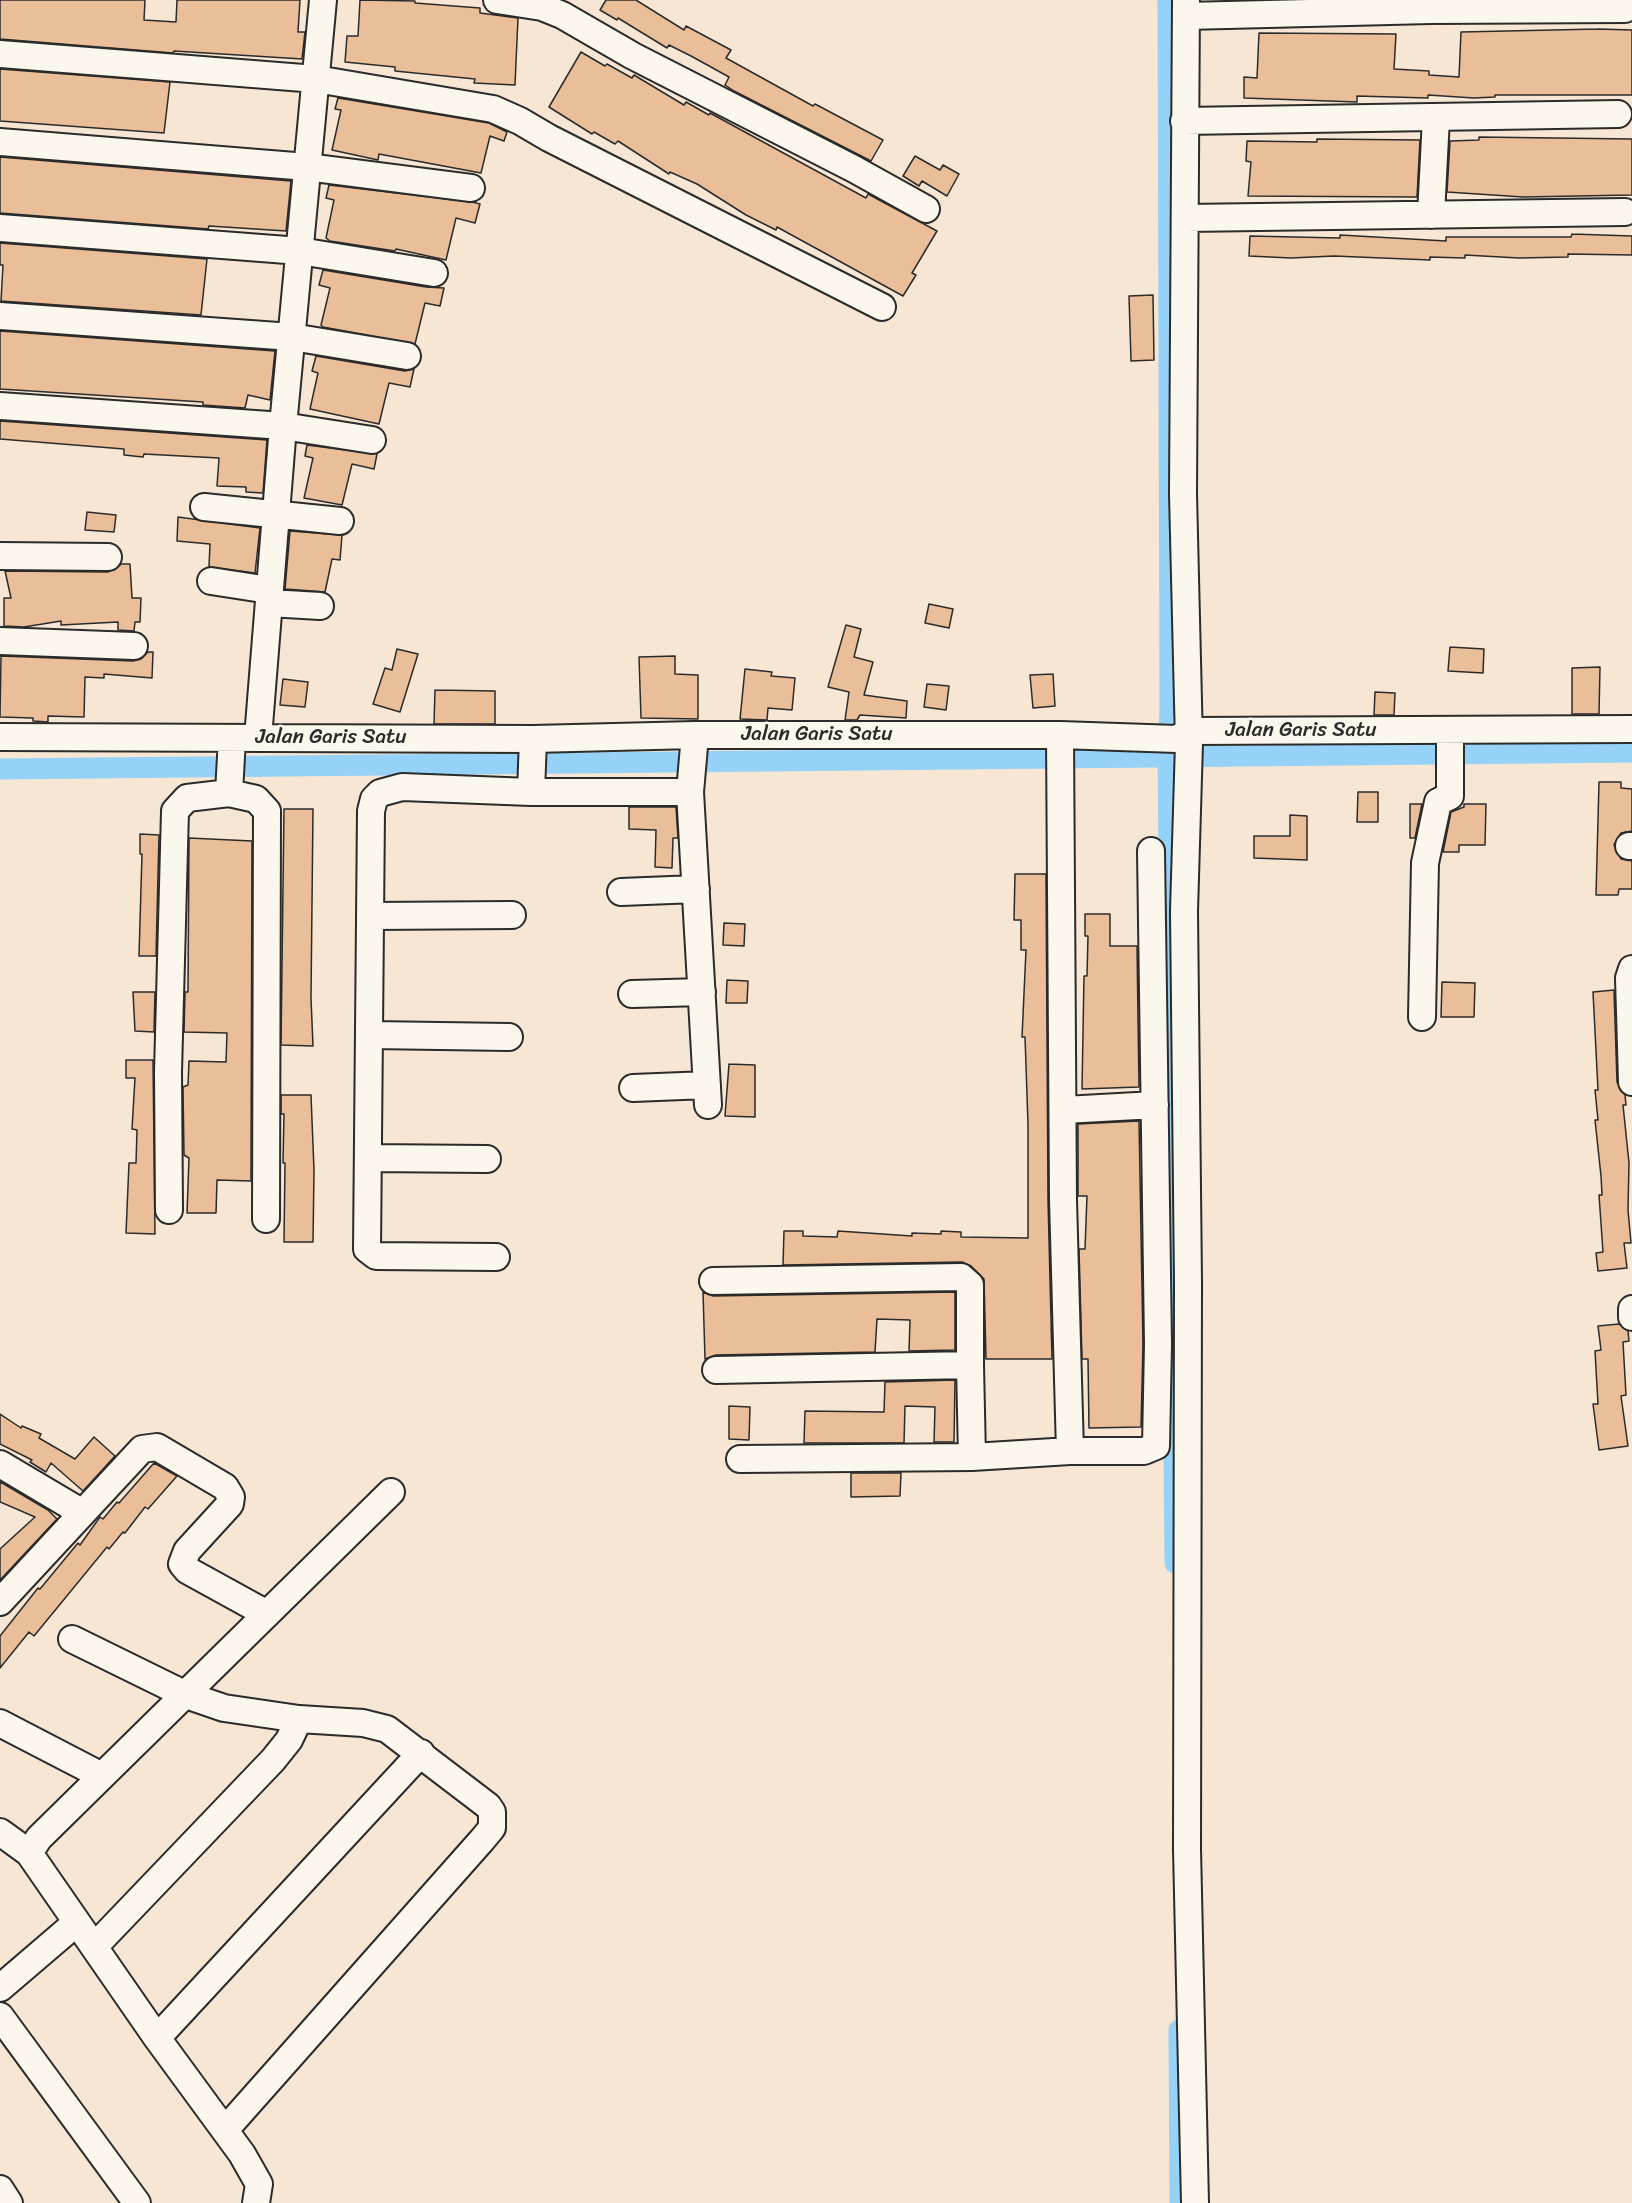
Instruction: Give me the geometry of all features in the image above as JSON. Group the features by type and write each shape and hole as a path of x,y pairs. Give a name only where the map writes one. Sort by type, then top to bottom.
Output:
{"street":[{"path":"258,738 283,426 322,0"},
{"path":"497,0 542,7 562,15 633,56 926,209"},
{"path":"1195,2203 1187,1849 1188,1282 1184,910 1188,776 1178,738 1183,494 1186,8 1625,9"},
{"path":"0,54 316,79 506,114 882,307"},
{"path":"1184,121 1618,114"},
{"path":"1431,215 1436,118"},
{"path":"0,142 307,167 471,188"},
{"path":"1186,218 1625,212"},
{"path":"0,228 300,251 434,273"},
{"path":"0,316 292,337 407,356"},
{"path":"0,406 283,426 372,440"},
{"path":"204,507 340,521"},
{"path":"0,556 108,557"},
{"path":"211,581 320,606"},
{"path":"0,641 134,646"},
{"name":"Jalan Garis Satu","path":"0,737 232,742 258,738 532,743 1060,741 1449,730 1632,729"},
{"path":"1422,1017 1425,863 1438,802 1450,796 1449,730"},
{"path":"633,1088 708,1095 691,786 694,741"},
{"path":"1060,741 1063,1200 1070,1451"},
{"path":"229,786 232,742"},
{"path":"531,786 532,743"},
{"path":"169,1209 168,1072 175,811 187,798 229,786 256,799 267,811 266,1219"},
{"path":"496,1257 376,1256 369,1253 367,1227 371,1035 371,811 374,799 380,793 402,787 691,786"},
{"path":"740,1459 972,1457 1070,1451 1144,1451 1156,1446 1158,1442 1151,851"},
{"path":"621,892 696,889"},
{"path":"372,916 512,915"},
{"path":"1632,969 1629,978 1632,1082"},
{"path":"632,994 702,992"},
{"path":"371,1035 509,1037"},
{"path":"1064,1110 1155,1104"},
{"path":"369,1158 487,1159"},
{"path":"713,1281 961,1276 970,1285 972,1457"},
{"path":"1632,1311 1632,1317"},
{"path":"716,1370 970,1365"},
{"path":"0,1602 81,1512 142,1449 157,1447 225,1487 231,1497 230,1504 187,1551 182,1564 187,1570 267,1614"},
{"path":"0,1464 81,1512"},
{"path":"28,1853 39,1838 391,1492"},
{"path":"72,1639 186,1695 224,1708 299,1719 378,1725 399,1735 488,1806 492,1812 492,1828 386,1952 225,2130"},
{"path":"94,1947 273,1760 289,1740 299,1719"},
{"path":"0,1723 102,1776"},
{"path":"157,2038 421,1753"},
{"path":"0,1832 28,1853 157,2038 225,2130 259,2184 256,2203"},
{"path":"0,1988 76,1923"},
{"path":"0,2016 137,2203"},
{"path":"0,2188 9,2203"}],"building":[{"path":"0,0 145,0 144,20 176,22 177,0 300,0 298,32 305,32 302,59 174,51 173,53 0,39"},
{"path":"360,0 415,1 415,3 480,8 480,13 518,18 515,85 474,83 475,79 395,71 395,67 345,62 347,36 358,36"},
{"path":"606,0 636,0 684,30 686,26 731,50 726,58 813,106 815,104 883,140 871,161 734,91 725,85 729,77 669,45 667,48 618,18 617,20 600,10"},
{"path":"1632,30 1632,95 1495,95 1495,97 1474,98 1428,95 1428,98 1357,96 1357,102 1244,98 1244,77 1257,78 1259,33 1396,34 1394,69 1429,71 1429,75 1459,77 1461,32"},
{"path":"581,52 632,78 634,75 684,105 686,102 709,115 710,113 866,198 868,194 937,231 912,273 916,275 903,296 777,227 776,230 746,215 697,184 670,172 669,174 618,141 615,144 594,132 592,134 549,107"},
{"path":"0,69 170,82 164,133 0,121"},
{"path":"338,98 489,123 507,132 504,141 490,136 481,173 379,154 378,160 332,150 341,110 335,109"},
{"path":"1479,137 1632,139 1632,195 1523,197 1447,192 1450,141 1479,140"},
{"path":"1317,139 1420,140 1417,197 1248,196 1251,162 1246,161 1247,141 1317,142"},
{"path":"915,156 940,170 943,165 959,174 947,196 922,181 919,186 903,176"},
{"path":"0,157 291,181 286,231 209,226 208,229 0,213"},
{"path":"329,185 480,204 475,223 456,218 446,260 396,249 395,251 330,241 326,238 334,200 326,198"},
{"path":"1572,234 1632,236 1632,255 1568,254 1568,257 1519,258 1465,255 1465,258 1430,257 1430,260 1334,256 1291,258 1249,256 1250,236 1340,238 1340,235 1446,241 1446,237 1571,237"},
{"path":"0,243 207,259 201,315 1,301 3,265 0,265"},
{"path":"323,270 444,288 440,306 425,303 415,344 323,327 321,325 330,288 319,285"},
{"path":"1153,295 1154,360 1131,361 1129,296"},
{"path":"0,331 275,351 270,400 248,395 245,408 203,405 203,402 0,389"},
{"path":"316,356 405,371 414,369 410,387 389,383 379,424 310,409 318,373 312,371"},
{"path":"0,421 267,440 263,493 246,492 246,487 217,486 219,458 144,454 143,457 124,455 124,449 0,439"},
{"path":"307,445 377,454 374,469 352,464 342,505 304,498 313,458 305,456"},
{"path":"87,512 116,515 114,532 85,530"},
{"path":"178,517 260,528 255,573 209,567 210,544 177,541"},
{"path":"290,531 342,535 340,560 332,559 325,592 285,589"},
{"path":"121,564 130,564 132,598 141,598 140,622 135,622 134,631 118,630 118,622 61,625 61,621 24,627 4,626 4,598 11,598 5,571 108,572"},
{"path":"929,604 953,609 949,628 925,623"},
{"path":"846,625 861,629 854,657 873,662 864,695 907,701 906,718 860,715 857,720 845,720 849,692 828,687"},
{"path":"1450,647 1484,649 1483,673 1448,671"},
{"path":"397,649 418,654 400,712 373,704 385,668 392,670"},
{"path":"148,652 153,652 152,678 104,674 104,678 85,677 84,717 48,716 48,722 33,721 33,718 0,717 1,656 133,661 141,659"},
{"path":"675,656 675,674 698,675 698,719 641,718 639,657"},
{"path":"1600,667 1599,714 1572,714 1572,668"},
{"path":"745,669 772,672 771,676 795,678 792,710 768,708 767,720 740,719"},
{"path":"1053,674 1055,706 1033,708 1030,675"},
{"path":"283,679 308,682 305,707 280,705"},
{"path":"927,684 949,686 946,710 924,707"},
{"path":"435,690 495,691 495,724 434,724"},
{"path":"1375,692 1395,693 1394,715 1374,715"},
{"path":"1599,782 1621,782 1621,788 1632,789 1632,831 1621,833 1614,845 1621,859 1632,861 1632,889 1619,889 1618,895 1596,895"},
{"path":"1358,792 1378,792 1378,822 1357,822"},
{"path":"1410,804 1422,804 1415,838 1410,838"},
{"path":"1464,804 1486,804 1485,845 1459,845 1459,852 1443,852 1451,812 1464,807"},
{"path":"629,807 676,807 678,838 673,838 672,868 655,867 656,830 629,829"},
{"path":"284,809 313,809 311,998 313,1046 281,1045"},
{"path":"1290,815 1307,816 1307,860 1254,858 1254,836 1290,836"},
{"path":"140,834 159,835 156,956 139,956 142,854 140,854"},
{"path":"189,838 252,841 251,1181 217,1180 216,1213 187,1213 189,1158 184,1155 183,1087 188,1085 189,1061 226,1062 227,1033 184,1032 185,992 188,992"},
{"path":"1015,874 1046,874 1048,1200 1052,1359 986,1359 984,1279 971,1266 962,1262 783,1265 784,1231 803,1231 803,1236 837,1237 838,1231 912,1236 912,1233 941,1234 941,1231 961,1232 961,1237 1028,1238 1028,1124 1025,1037 1022,1037 1026,950 1021,950 1021,920 1014,920"},
{"path":"1085,914 1110,914 1110,946 1137,946 1139,1087 1082,1089 1084,976 1087,976 1088,936 1085,936"},
{"path":"724,923 745,924 744,946 723,945"},
{"path":"727,980 748,981 747,1003 726,1003"},
{"path":"1442,982 1475,983 1474,1017 1441,1017"},
{"path":"1614,990 1617,1082 1625,1095 1626,1105 1623,1105 1629,1163 1628,1210 1631,1243 1624,1243 1627,1268 1598,1271 1596,1253 1603,1252 1599,1195 1602,1195 1595,1120 1598,1120 1595,1090 1598,1090 1593,992"},
{"path":"133,992 155,992 154,1032 135,1031"},
{"path":"126,1060 153,1060 155,1234 126,1233 129,1163 136,1163 137,1130 132,1129 135,1078 126,1078"},
{"path":"729,1064 755,1065 755,1117 725,1116"},
{"path":"281,1095 311,1095 314,1170 313,1242 284,1242 284,1114 281,1114"},
{"path":"1139,1121 1143,1344 1141,1427 1089,1428 1088,1359 1082,1359 1079,1249 1085,1249 1087,1196 1078,1196 1078,1124"},
{"path":"703,1292 713,1296 955,1292 955,1350 909,1351 910,1320 877,1319 875,1352 716,1355 705,1359"},
{"path":"1619,1324 1628,1331 1629,1341 1623,1342 1626,1395 1621,1396 1628,1446 1599,1450 1593,1404 1598,1404 1595,1351 1601,1350 1598,1326"},
{"path":"955,1380 954,1442 934,1442 935,1407 905,1406 904,1443 804,1443 805,1411 884,1412 885,1382"},
{"path":"729,1406 750,1407 749,1440 729,1439"},
{"path":"0,1414 21,1428 22,1426 41,1434 39,1438 75,1459 94,1437 115,1456 83,1491 51,1463 46,1472 30,1462 32,1460 0,1444"},
{"path":"154,1463 177,1476 148,1509 145,1507 125,1533 123,1532 109,1549 107,1547 34,1636 29,1632 0,1668 0,1636 38,1588 40,1589 78,1543 80,1545 100,1517 103,1519 117,1502 119,1503"},
{"path":"851,1473 901,1473 900,1496 851,1497"},
{"path":"0,1482 48,1510 57,1519 0,1580 0,1549 35,1517 0,1502"}],"waterway":[{"path":"1168,0 1170,710 1168,749 1175,1563"},
{"path":"0,769 1632,752"},
{"path":"1179,2030 1180,2203"}]}
